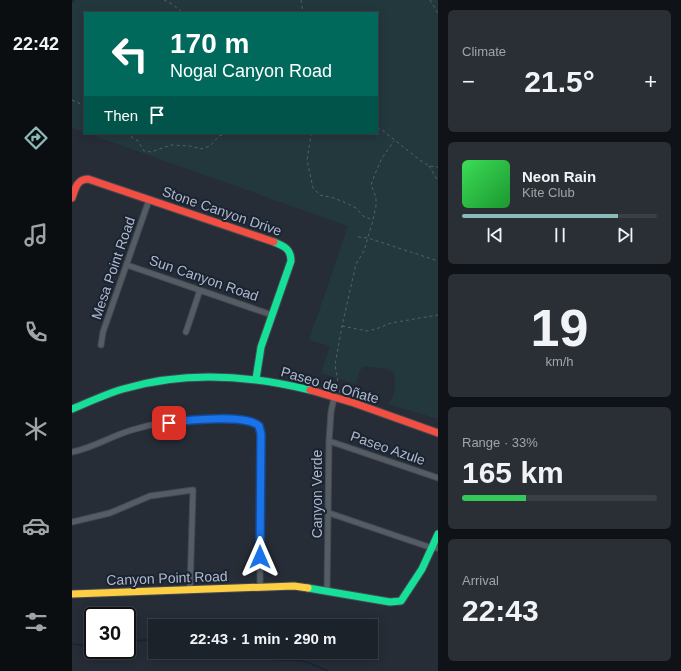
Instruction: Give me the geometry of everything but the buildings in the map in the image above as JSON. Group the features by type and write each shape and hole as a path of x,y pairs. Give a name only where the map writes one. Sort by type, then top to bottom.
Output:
{"street":[{"name":"Stone Canyon Drive","path":"72,198 77,184 81,179 85,178 282,245 288,249 292,254 291,261 260,352 256,380"},
{"name":"Mesa Point Road","path":"101,345 103,332 150,200"},
{"name":"Sun Canyon Road","path":"127,265 272,315"},
{"path":"186,332 200,290"},
{"name":"Paseo de Oñate","path":"72,409 118,390 157,382 206,377 256,380 294,386 337,399 438,434"},
{"name":"Canyon Verde","path":"327,592 329,441 331,412 337,399"},
{"path":"72,452 92,447 125,432 160,424 213,419 239,420 255,423 259,426 261,434 260,588"},
{"name":"Paseo Azule","path":"329,441 438,478"},
{"path":"72,522 110,513 150,496 193,490 190,590"},
{"path":"329,513 436,550"},
{"name":"Canyon Point Road","path":"72,594 297,587 390,602 401,601 436,550 438,534"}],"path":[{"path":"164,0 182,12"},
{"path":"301,0 303,12"},
{"path":"430,0 438,13"},
{"path":"72,100 84,106"},
{"path":"378,128 429,166 438,181"},
{"path":"128,134 138,141 144,150 151,152 171,145 190,146 201,149 210,146 219,136 225,134"},
{"path":"310,134 307,160 313,188 320,195 334,198 346,203 356,208 363,216 373,220"},
{"path":"337,399 340,390 335,365 356,264 364,251 376,206 376,197 372,185 374,174 382,158 394,141"},
{"path":"429,166 438,167"},
{"path":"358,236 438,261"},
{"path":"342,326 367,331 391,323 438,315"}],"green space":[{"path":"72,0 438,0 438,419 388,404 394,394 395,381 394,373 387,369 364,366 359,372 356,384 321,373 330,346 309,340 348,226 89,134 378,134 378,12 84,12 84,133 72,128"}],"waterway":[{"path":"136,641 148,640"},
{"path":"72,644 84,645"},
{"path":"272,659 307,662 328,671"}],"traffic: fast":[{"path":"256,379 261,347 291,261 290,254 286,248 274,242"},
{"path":"72,409 123,389 169,379 193,377 240,378 310,390"},
{"path":"308,588 390,602 401,601 422,569 438,534"}],"traffic: slow":[{"path":"72,594 294,586 308,588"}],"traffic: jam":[{"path":"72,198 75,188 79,183 84,179 88,179 274,242"},
{"path":"310,390 354,403 438,433"}],"route":[{"path":"169,423 177,421 213,419 251,422 259,426 261,434 260,557"}]}
